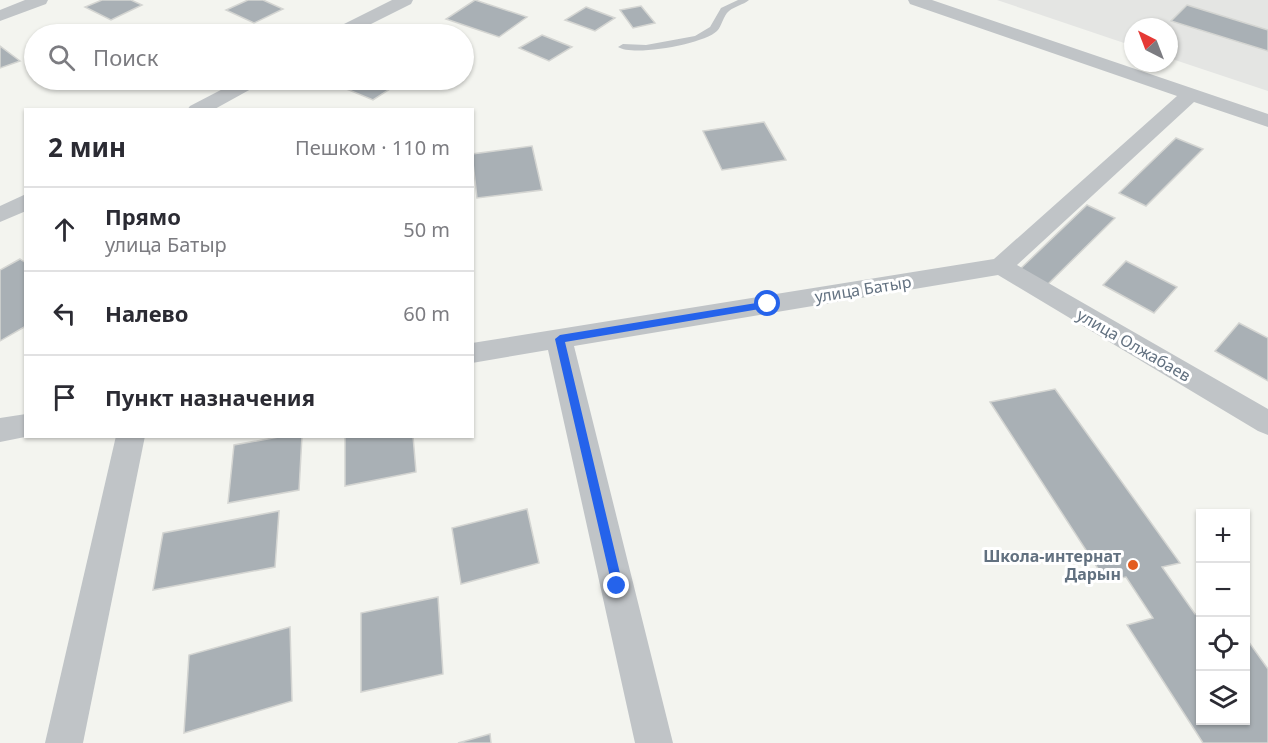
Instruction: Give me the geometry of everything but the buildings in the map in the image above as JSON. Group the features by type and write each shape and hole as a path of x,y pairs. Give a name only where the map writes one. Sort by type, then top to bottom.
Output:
{"street":[{"path":"0,15 40,0"},
{"path":"358,24 405,0"},
{"path":"919,0 1268,121"},
{"path":"201,108 234,90"},
{"path":"1001,266 1191,94"},
{"path":"0,215 24,202"},
{"name":"улица Батыр","path":"474,353 1001,266"},
{"name":"улица Олжабаев","path":"1001,266 1268,423"},
{"path":"560,339 654,743"},
{"path":"0,430 24,426"},
{"path":"64,743 131,438"}],"lane":[{"path":"623,48 646,48 698,38 714,29 724,10 745,0"}],"shaded area":[{"path":"997,0 1268,0 1268,91 1178,61 1178,18 1124,18 1124,43"}],"place":[{"name":"Школа-интернат Дарын","path":"1133,565"}],"route":[{"path":"617,586 560,339 768,304"}]}
